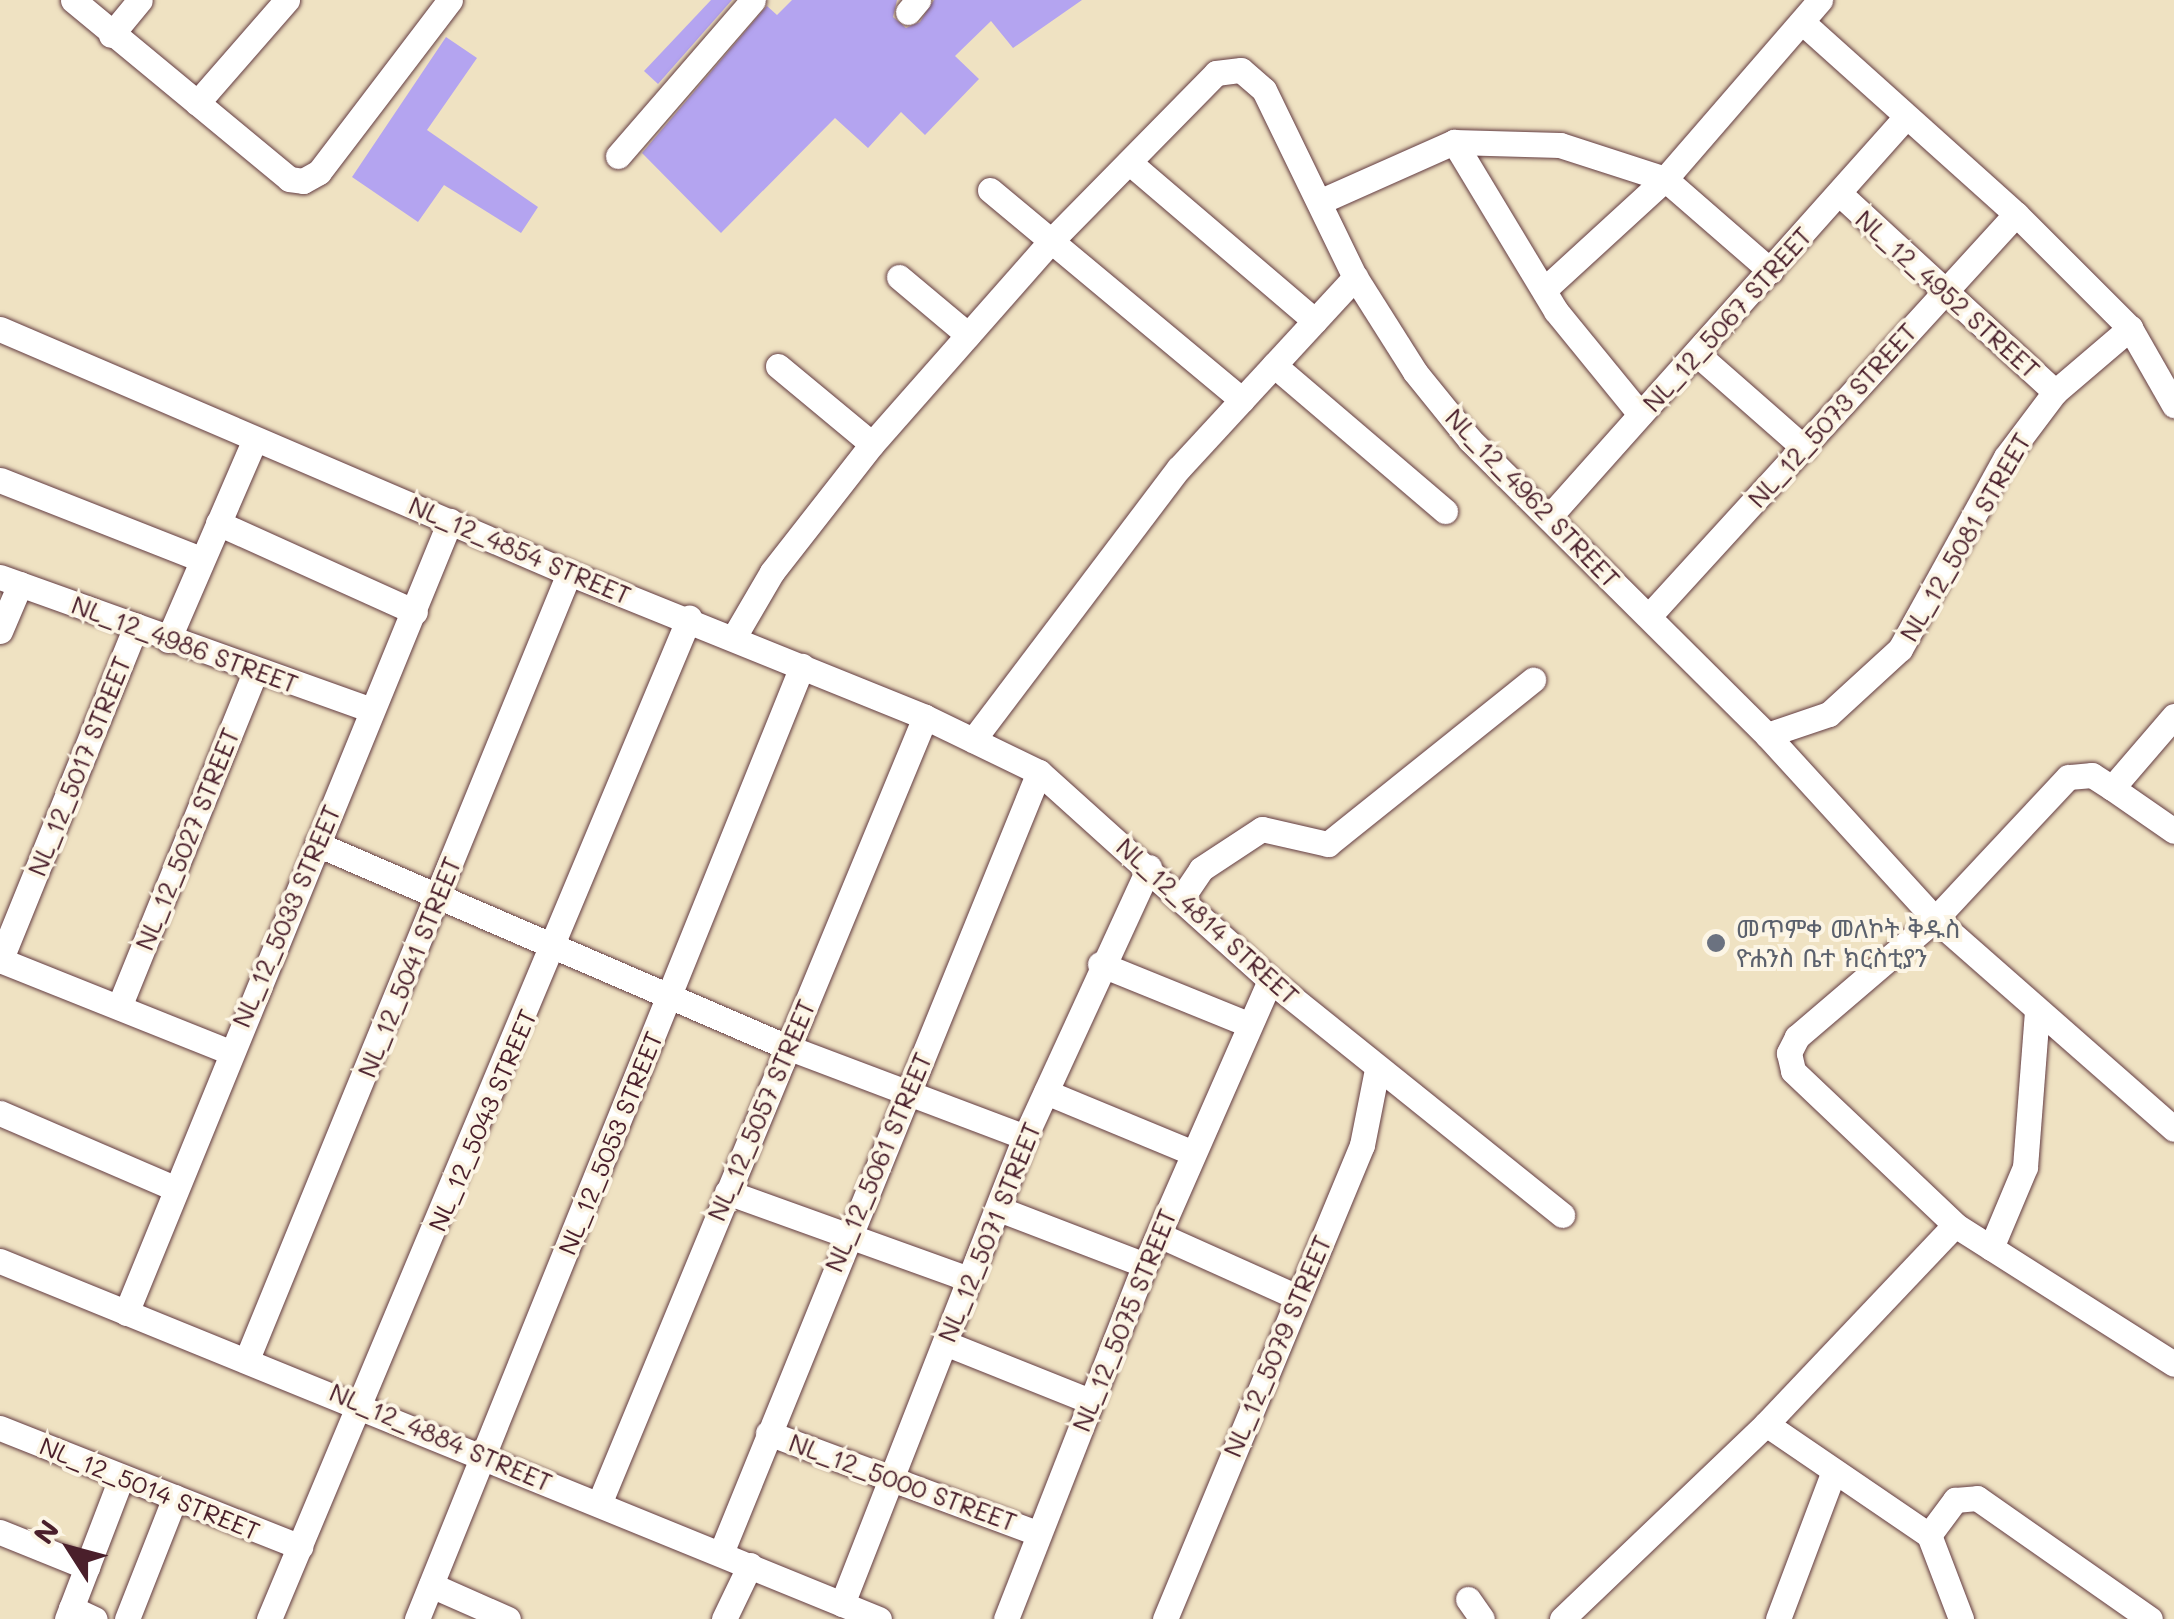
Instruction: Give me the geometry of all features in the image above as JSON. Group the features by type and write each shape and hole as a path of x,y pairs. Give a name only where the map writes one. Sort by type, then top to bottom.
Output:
{"street":[{"path":"73,0 289,179 303,182 318,172 450,0"},
{"path":"111,35 140,0"},
{"path":"198,103 287,0"},
{"path":"618,156 753,0"},
{"path":"1546,288 1665,179 1820,0"},
{"path":"1802,22 1904,119 2016,214 2130,328 2174,405"},
{"name":"NL_12_4962 STREET","path":"1130,162 1216,73 1233,68 1250,75 1264,90 1355,277 1415,372 1470,440 1768,735 1935,919 2174,1129"},
{"name":"NL_12_5067 STREET","path":"1549,517 1841,196 1904,119"},
{"path":"1454,142 1546,288 1556,312 1640,414"},
{"path":"1319,202 1454,142 1560,145 1665,179 1771,270"},
{"path":"734,636 772,572 872,444 1050,242 1130,162 1315,321"},
{"path":"990,190 1242,400"},
{"name":"NL_12_4952 STREET","path":"1841,196 2055,392"},
{"name":"NL_12_5073 STREET","path":"1649,616 1943,289 2016,214"},
{"path":"900,277 968,334"},
{"path":"973,740 1114,548 1355,277"},
{"name":"NL_12_4854 STREET","path":"0,328 570,573 734,636 925,717 1039,772"},
{"name":"NL_12_5081 STREET","path":"1768,735 1790,732 1829,714 1900,648 2006,458 2055,392 2130,328"},
{"path":"1696,353 1804,448"},
{"path":"1274,365 1445,512"},
{"path":"778,366 872,444"},
{"path":"168,640 255,439"},
{"path":"0,480 201,560"},
{"name":"NL_12_5033 STREET","path":"126,1313 450,521"},
{"path":"218,523 415,612"},
{"name":"NL_12_5041 STREET","path":"247,1359 570,573"},
{"path":"0,631 10,580"},
{"name":"NL_12_4986 STREET","path":"10,580 254,672 371,710"},
{"name":"NL_12_5043 STREET","path":"268,1619 363,1404 689,618"},
{"name":"NL_12_5017 STREET","path":"1,954 136,626"},
{"name":"NL_12_5053 STREET","path":"417,1619 802,666"},
{"name":"NL_12_5027 STREET","path":"118,1007 254,672"},
{"path":"1183,896 1202,868 1262,830 1328,844 1533,680"},
{"path":"2112,788 2174,716"},
{"name":"NL_12_5057 STREET","path":"598,1504 925,717"},
{"name":"NL_12_4814 STREET","path":"1039,772 1183,896 1270,980 1562,1215"},
{"name":"NL_12_5061 STREET","path":"720,1553 846,1234 1039,772"},
{"path":"2174,831 2092,775 2068,776 1935,919 1796,1037 1789,1053 1793,1071 1955,1225 2174,1364"},
{"path":"317,844 787,1047 1025,1137"},
{"name":"NL_12_5071 STREET","path":"842,1604 1025,1137 1100,964 1149,866"},
{"path":"1,954 230,1052"},
{"path":"1100,964 1248,1024"},
{"name":"NL_12_5075 STREET","path":"1006,1619 1145,1266 1270,980"},
{"path":"1991,1248 2025,1167 2037,1011"},
{"name":"NL_12_5079 STREET","path":"1165,1619 1362,1145 1377,1069"},
{"path":"1046,1092 1193,1152"},
{"path":"0,1113 174,1188"},
{"path":"727,1192 968,1279"},
{"path":"998,1209 1145,1266"},
{"path":"1562,1619 1766,1424 1955,1225"},
{"path":"1158,1235 1297,1297"},
{"name":"NL_12_4884 STREET","path":"0,1261 363,1404 879,1619"},
{"path":"945,1343 1090,1401"},
{"path":"1766,1424 1928,1535 1961,1619"},
{"name":"NL_12_5014 STREET","path":"0,1428 300,1547"},
{"name":"NL_12_5000 STREET","path":"768,1432 1038,1532"},
{"path":"1778,1619 1834,1471"},
{"path":"78,1615 86,1566 121,1478"},
{"path":"128,1619 174,1498"},
{"path":"1928,1535 1955,1500 1977,1498 2150,1619"},
{"path":"0,1532 86,1566"},
{"path":"724,1619 750,1565"},
{"path":"431,1586 508,1619"}],"building":[{"path":"711,0 732,0 658,84 644,71"},
{"path":"792,0 897,0 893,17 906,28 920,22 934,0 1082,0 1013,48 991,21 955,56 979,79 925,135 901,112 868,148 835,118 721,233 642,153 767,6 777,15"},
{"path":"446,37 477,58 427,130 538,207 521,233 444,185 418,222 352,177"}],"place":[{"name":"መጥምቀ መለኮት ቅዱስ ዮሐንስ ቤተ ክርስቲያን","path":"1716,943"}]}
